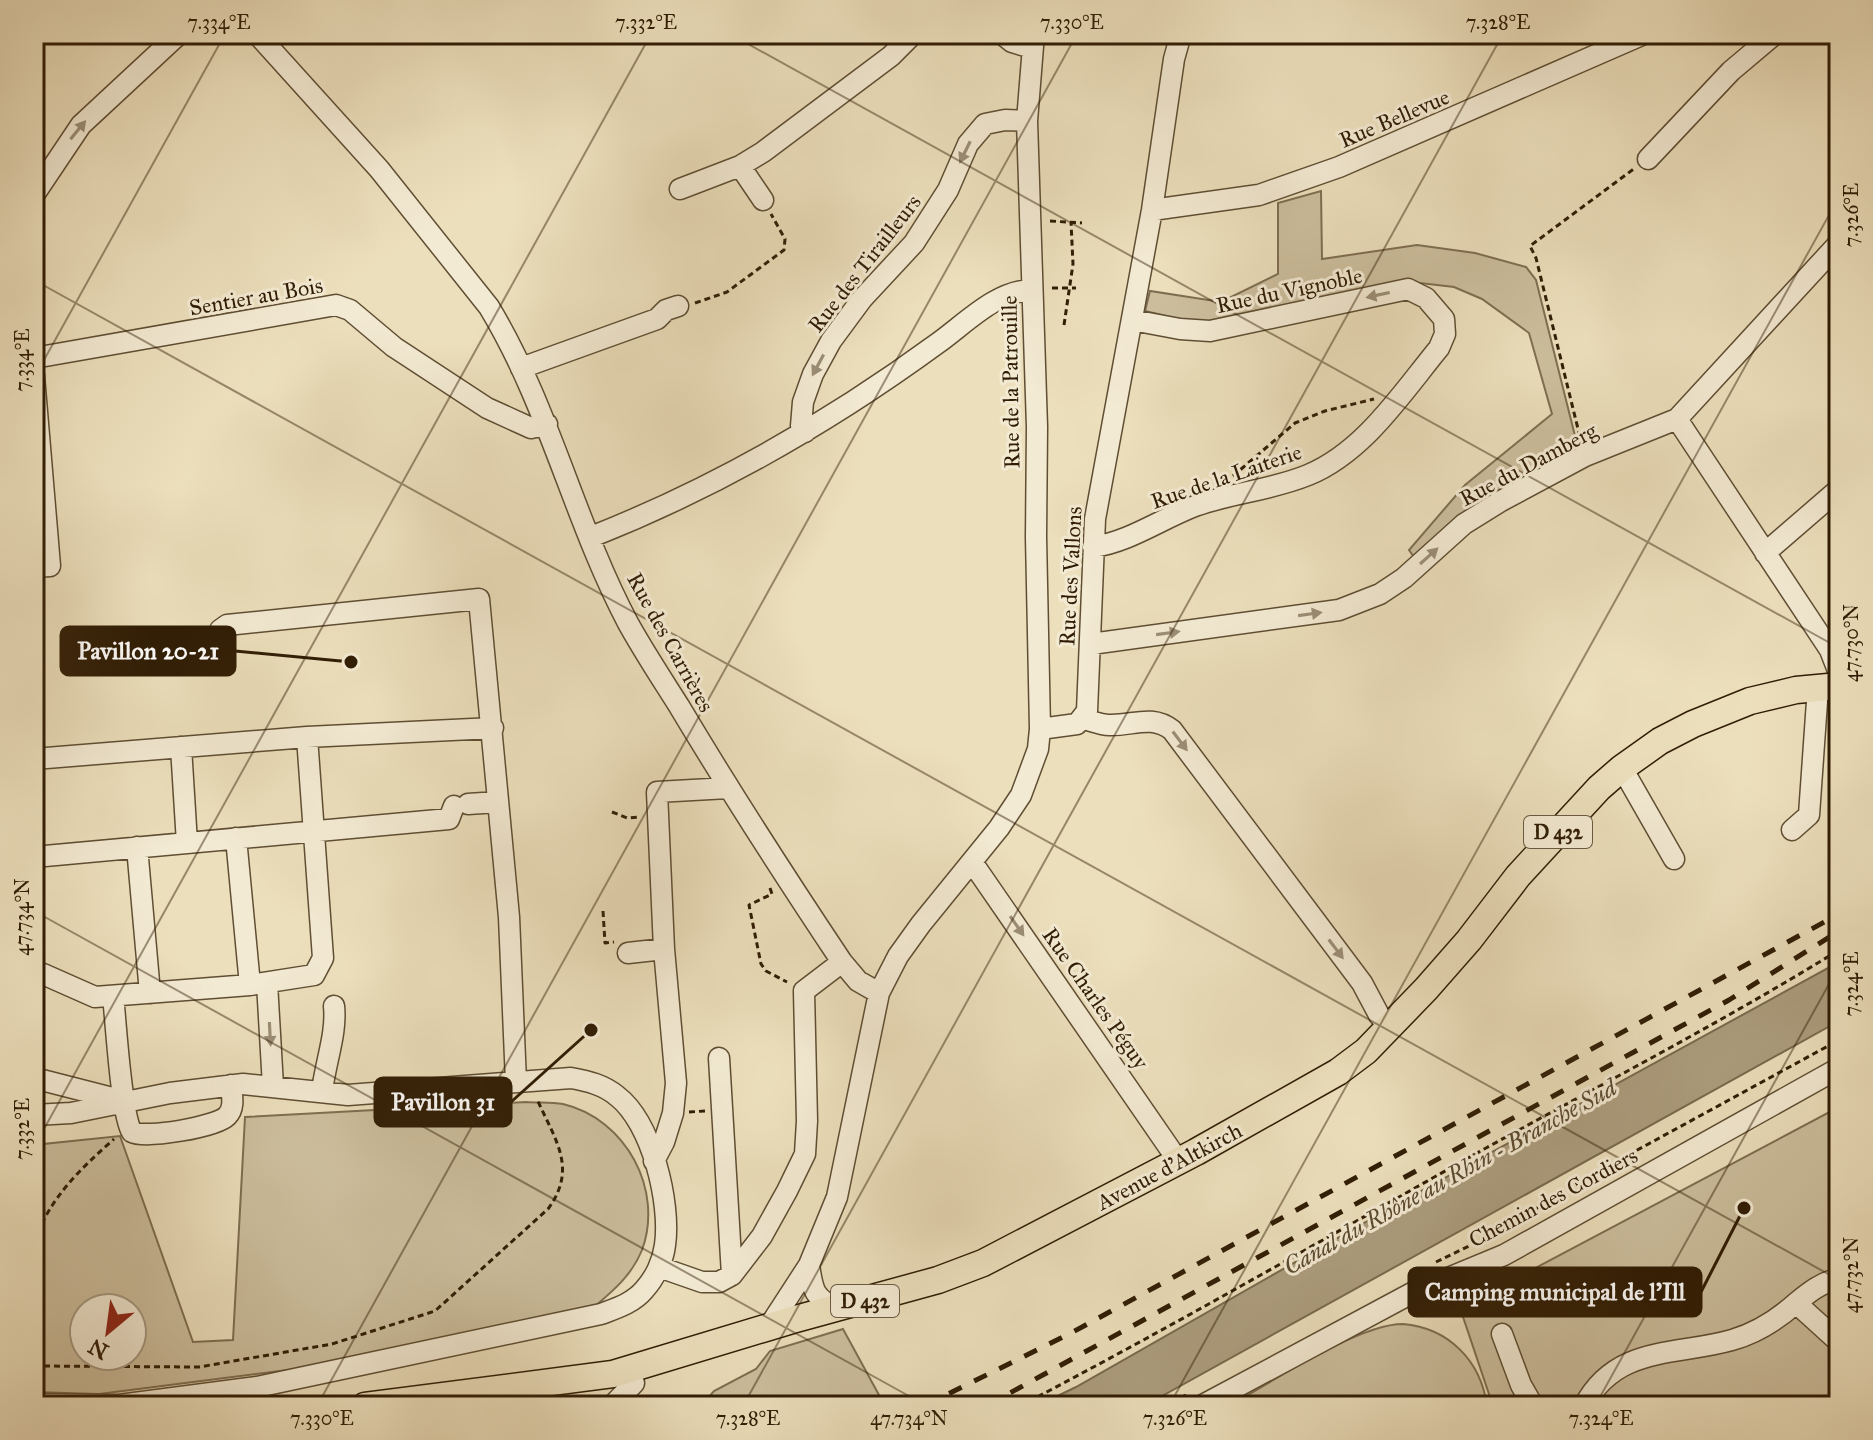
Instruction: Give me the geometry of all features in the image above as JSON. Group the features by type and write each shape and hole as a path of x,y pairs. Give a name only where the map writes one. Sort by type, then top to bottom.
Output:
{"main road":[{"name":"Avenue d'Altkirch","path":"365,1406 592,1378 783,1314 837,1310 983,1263 1179,1162 1338,1072 1366,1051 1469,940 1518,876 1599,788 1622,768 1671,735 1722,711 1832,682"}],"street":[{"path":"34,195 81,125 179,34"},
{"name":"Rue des Carrières","path":"257,34 379,169 489,307 547,424 628,622 728,788 842,962 858,981 879,993"},
{"path":"680,189 740,166 891,56 913,34"},
{"path":"1002,34 1012,42 1033,41"},
{"name":"Rue des Vallons","path":"1084,719 1091,644 1095,519 1152,210 1174,59 1181,34"},
{"name":"Rue Bellevue","path":"1152,210 1259,195 1339,167 1644,34"},
{"path":"1648,159 1731,71 1775,34"},
{"name":"Rue de la Patrouille","path":"1033,41 1027,121 1037,427 1040,729"},
{"name":"Rue des Tirailleurs","path":"805,432 801,426 803,402 813,374 831,341 862,299 914,243 948,190 968,144 985,124 1005,120 1027,121"},
{"path":"740,166 763,200"},
{"name":"Rue du Damberg","path":"1091,644 1339,610 1366,600 1404,578 1464,524 1585,456 1677,419 1839,243"},
{"name":"Rue du Vignoble","path":"1132,320 1210,331 1408,289 1426,298 1444,319"},
{"path":"591,537 677,501 741,469 897,373 998,299 1011,292 1032,290"},
{"name":"Sentier au Bois","path":"34,358 336,305 350,310 394,347 487,408 531,428 547,424"},
{"path":"521,368 657,319 666,310 678,306"},
{"name":"Rue de la Laiterie","path":"1093,547 1117,541 1196,506 1306,476 1329,464 1373,427 1439,348 1445,334 1444,319"},
{"path":"34,376 42,567"},
{"path":"1677,419 1830,650 1832,682 1809,815 1792,830"},
{"path":"1765,553 1839,489"},
{"path":"218,637 220,630 227,625 479,599 523,1081"},
{"path":"783,1314 809,1265 837,1197 879,993 898,956 1021,795 1038,749 1040,729 1069,727 1084,719 1108,725 1152,720 1172,730 1362,983 1379,1015 1390,1027"},
{"path":"34,759 307,737 493,728"},
{"path":"34,975 43,974 95,997 258,984 314,975 323,958 307,737"},
{"path":"181,747 187,843"},
{"path":"1622,768 1674,859"},
{"path":"654,1161 673,1113 676,1083 664,949 657,792 728,788"},
{"path":"34,857 449,819 461,805 498,802"},
{"path":"236,838 273,1086"},
{"path":"137,847 150,993"},
{"name":"Rue Charles Péguy","path":"972,862 1179,1162"},
{"path":"620,948 664,949"},
{"path":"659,1267 702,1282 719,1282 732,1275 762,1236 805,1154 804,991 842,962"},
{"path":"113,996 124,1101 128,1127 132,1132 146,1136 217,1122 230,1113 231,1085"},
{"path":"322,1092 325,1064 336,1023 334,1006"},
{"path":"719,1058 732,1275"},
{"name":"Chemin des Cordiers","path":"1197,1399 1412,1293 1504,1255 1839,1068"},
{"path":"34,1078 124,1101"},
{"path":"34,1115 71,1113 124,1101 231,1085 362,1094 571,1078 602,1086 617,1095 638,1120 654,1161 665,1206 666,1225 665,1248 659,1267 643,1292 634,1300 611,1310 257,1387 119,1405 34,1404"},
{"path":"809,1265 814,1292 822,1302 837,1310"},
{"path":"1584,1406 1603,1381 1635,1360 1652,1354 1730,1341 1757,1331 1809,1292 1839,1279"},
{"path":"1796,1303 1839,1342"},
{"path":"1502,1334 1521,1385 1533,1406"},
{"path":"612,1406 634,1383"}],"path":[{"path":"1585,456 1536,258 1530,246 1648,159"},
{"path":"678,306 727,292 784,250 785,239 763,200"},
{"path":"1029,218 1082,223"},
{"path":"1064,325 1073,264 1071,222"},
{"path":"1073,264 1080,265"},
{"path":"1054,288 1076,288"},
{"path":"1229,479 1295,423 1325,411 1374,399"},
{"path":"612,812 627,818"},
{"path":"769,883 772,894 749,905 761,964 766,971 804,991"},
{"path":"603,911 605,943 620,948"},
{"path":"1020,1406 1122,1353 1766,995 1839,950"},
{"path":"1425,1267 1500,1231 1586,1178 1839,1040"},
{"path":"34,1366 199,1367 332,1344 435,1311 548,1209 559,1195 563,1182 563,1158 523,1081"},
{"path":"34,1242 47,1211 72,1178 128,1127"},
{"path":"1166,1406 1197,1399"}],"shaded area":[{"path":"1321,191 1322,259 1417,245 1475,253 1526,267 1536,280 1579,452 1416,560 1409,550 1465,485 1552,414 1529,333 1482,299 1454,287 1403,281 1203,325 1145,311 1150,291 1221,302 1278,274 1278,203"},
{"path":"526,1102 563,1104 585,1112 605,1125 634,1160 643,1181 648,1204 648,1227 642,1250 627,1275 594,1307 320,1366 99,1394 34,1392 34,1145 120,1136 193,1342 233,1340 245,1117"},
{"path":"1839,1107 1839,1406 1493,1406 1460,1308"},
{"path":"1403,1324 1435,1332 1460,1350 1478,1375 1487,1406 1229,1406 1363,1333"},
{"path":"843,1329 885,1406 701,1406 714,1391 756,1369 770,1351"}],"water":[{"name":"Canal du Rhône au Rhin - Branche Sud","path":"1839,962 1839,1021 1144,1406 1037,1406 1076,1387 1399,1203"}],"railway":[{"path":"924,1406 1071,1333 1839,914"},
{"path":"986,1406 1729,1000 1839,931"}],"place":[{"name":"Pavillon 20-21","path":"351,662"},
{"name":"Pavillon 31","path":"591,1030"},
{"name":"Camping municipal de l'Ill","path":"1744,1208"}]}
